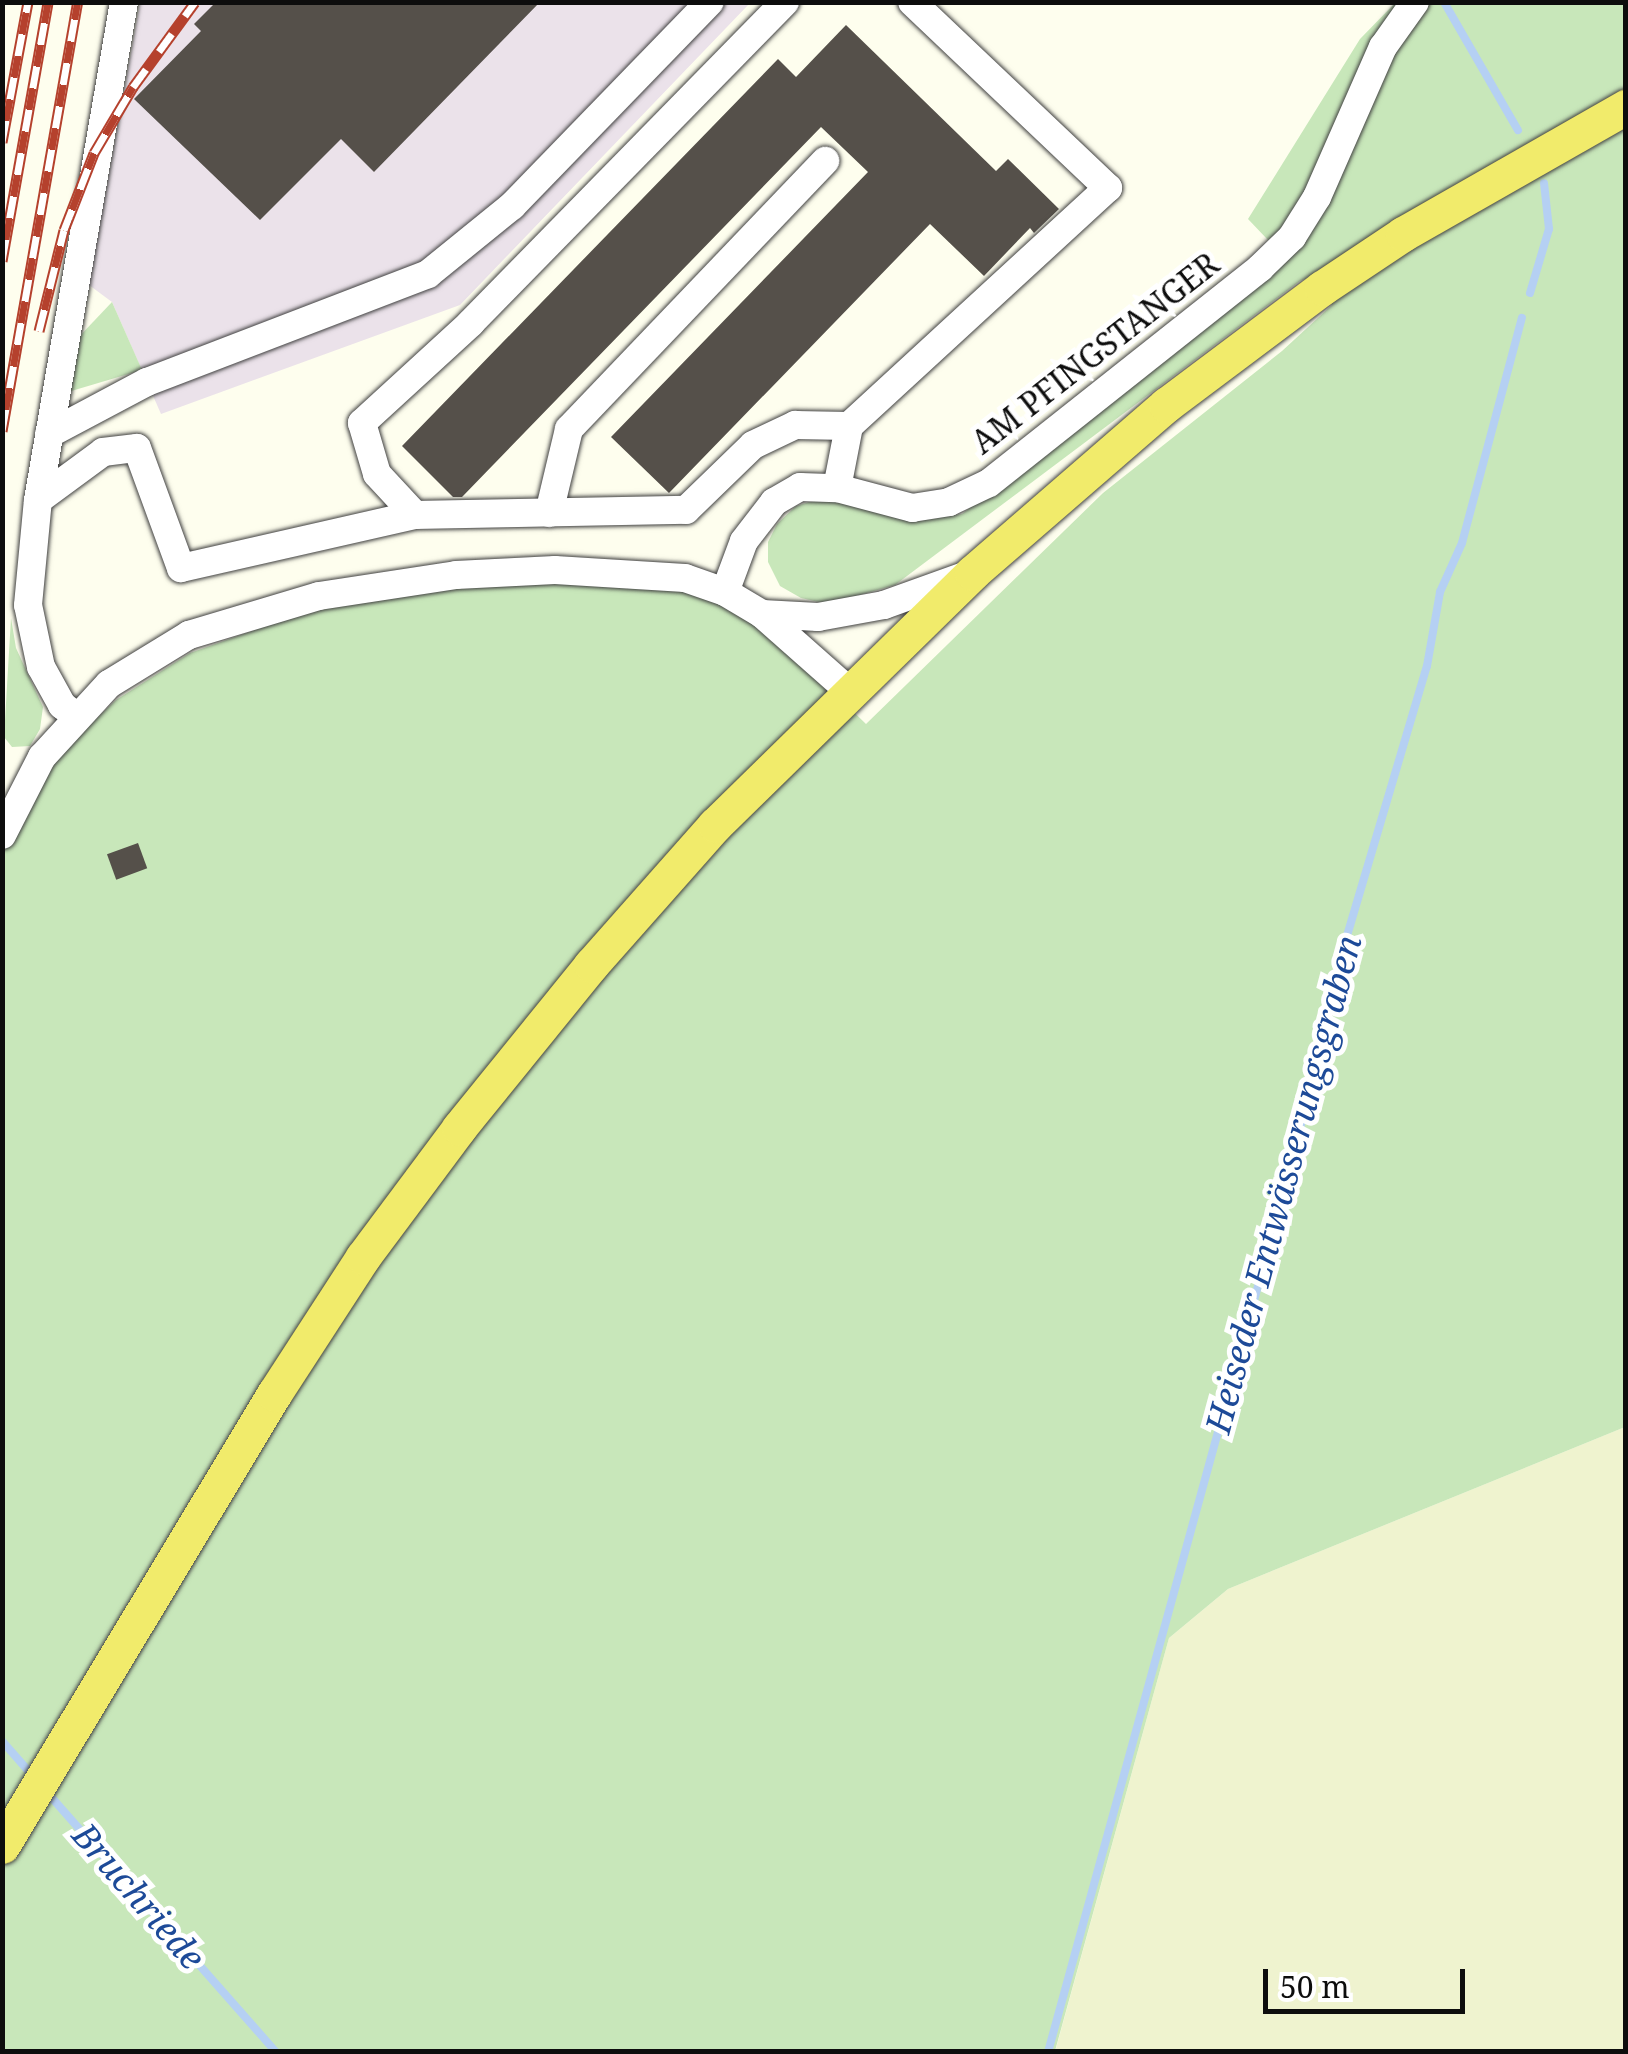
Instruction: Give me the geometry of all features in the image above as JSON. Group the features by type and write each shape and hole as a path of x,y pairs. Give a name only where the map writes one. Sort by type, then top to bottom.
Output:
{"main road":[{"path":"2,1846 274,1394 363,1257 458,1128 603,951 715,825 972,572 1166,405 1322,288 1482,186 1626,106"}],"street":[{"path":"76,716 62,705 40,667 30,632 28,604 38,500 124,2"},
{"path":"49,434 147,382 428,274 468,246 512,206 710,2"},
{"path":"414,516 377,474 362,423 472,323 785,2"},
{"path":"837,488 850,426 1108,188 912,2"},
{"name":"AM PFINGSTANGER","path":"726,592 744,541 774,502 800,486 837,488 912,508 949,502 989,482 1260,268 1292,237 1317,197 1383,47 1416,2"},
{"path":"549,513 569,430 825,162"},
{"path":"38,500 103,452 136,448 180,568 414,516 686,510 753,444 795,425 850,426"},
{"path":"2,835 42,757 109,684 189,636 319,596 456,575 554,570 621,570 685,578 726,592 762,614 848,690"},
{"path":"762,614 818,617 884,605 972,572"}],"shaded area":[{"path":"140,3 750,3 460,305 161,414 112,302 89,285"}],"green space":[{"path":"1395,3 1625,3 1625,1427 1228,1589 1169,1638 1055,2051 3,2052 2,857 22,808 55,757 116,700 190,653 316,608 460,585 622,581 682,585 765,626 866,724 1103,493 1282,351 1332,305 1305,279 1300,281 895,585 828,604 801,598 780,586 768,562 768,542 777,524 796,506 816,500 839,501 914,520 962,514 1286,259 1248,219 1360,39"},
{"path":"112,302 142,370 68,392 75,341"},
{"path":"11,618 16,648 43,707 40,729 30,746 12,747 4,737"},
{"path":"1625,1427 1625,2051 1055,2052 1169,1638 1228,1589"}],"building":[{"path":"216,2 540,2 374,172 341,139 260,220 134,99 201,31 194,24"},
{"path":"846,25 996,171 1008,159 1059,209 1034,233 1030,228 984,276 930,224 669,493 611,437 868,172 821,127 462,497 453,497 402,446 778,59 796,77"},
{"path":"138,843 147,868 116,880 107,854"}],"waterway":[{"name":"Heiseder Entwässerungsgraben","path":"1444,2 1518,130"},
{"name":"Heiseder Entwässerungsgraben","path":"1530,293 1549,229 1544,183"},
{"name":"Heiseder Entwässerungsgraben","path":"1048,2052 1293,1158 1341,956 1427,666 1440,592 1462,543 1522,318"},
{"name":"Bruchriede","path":"2,1741 32,1775"},
{"name":"Bruchriede","path":"45,1790 276,2052"}],"railway":[{"path":"2,142 28,2"},
{"path":"2,261 48,2"},
{"path":"2,431 78,2"},
{"path":"39,331 64,230 94,153 133,87 195,2"}]}
